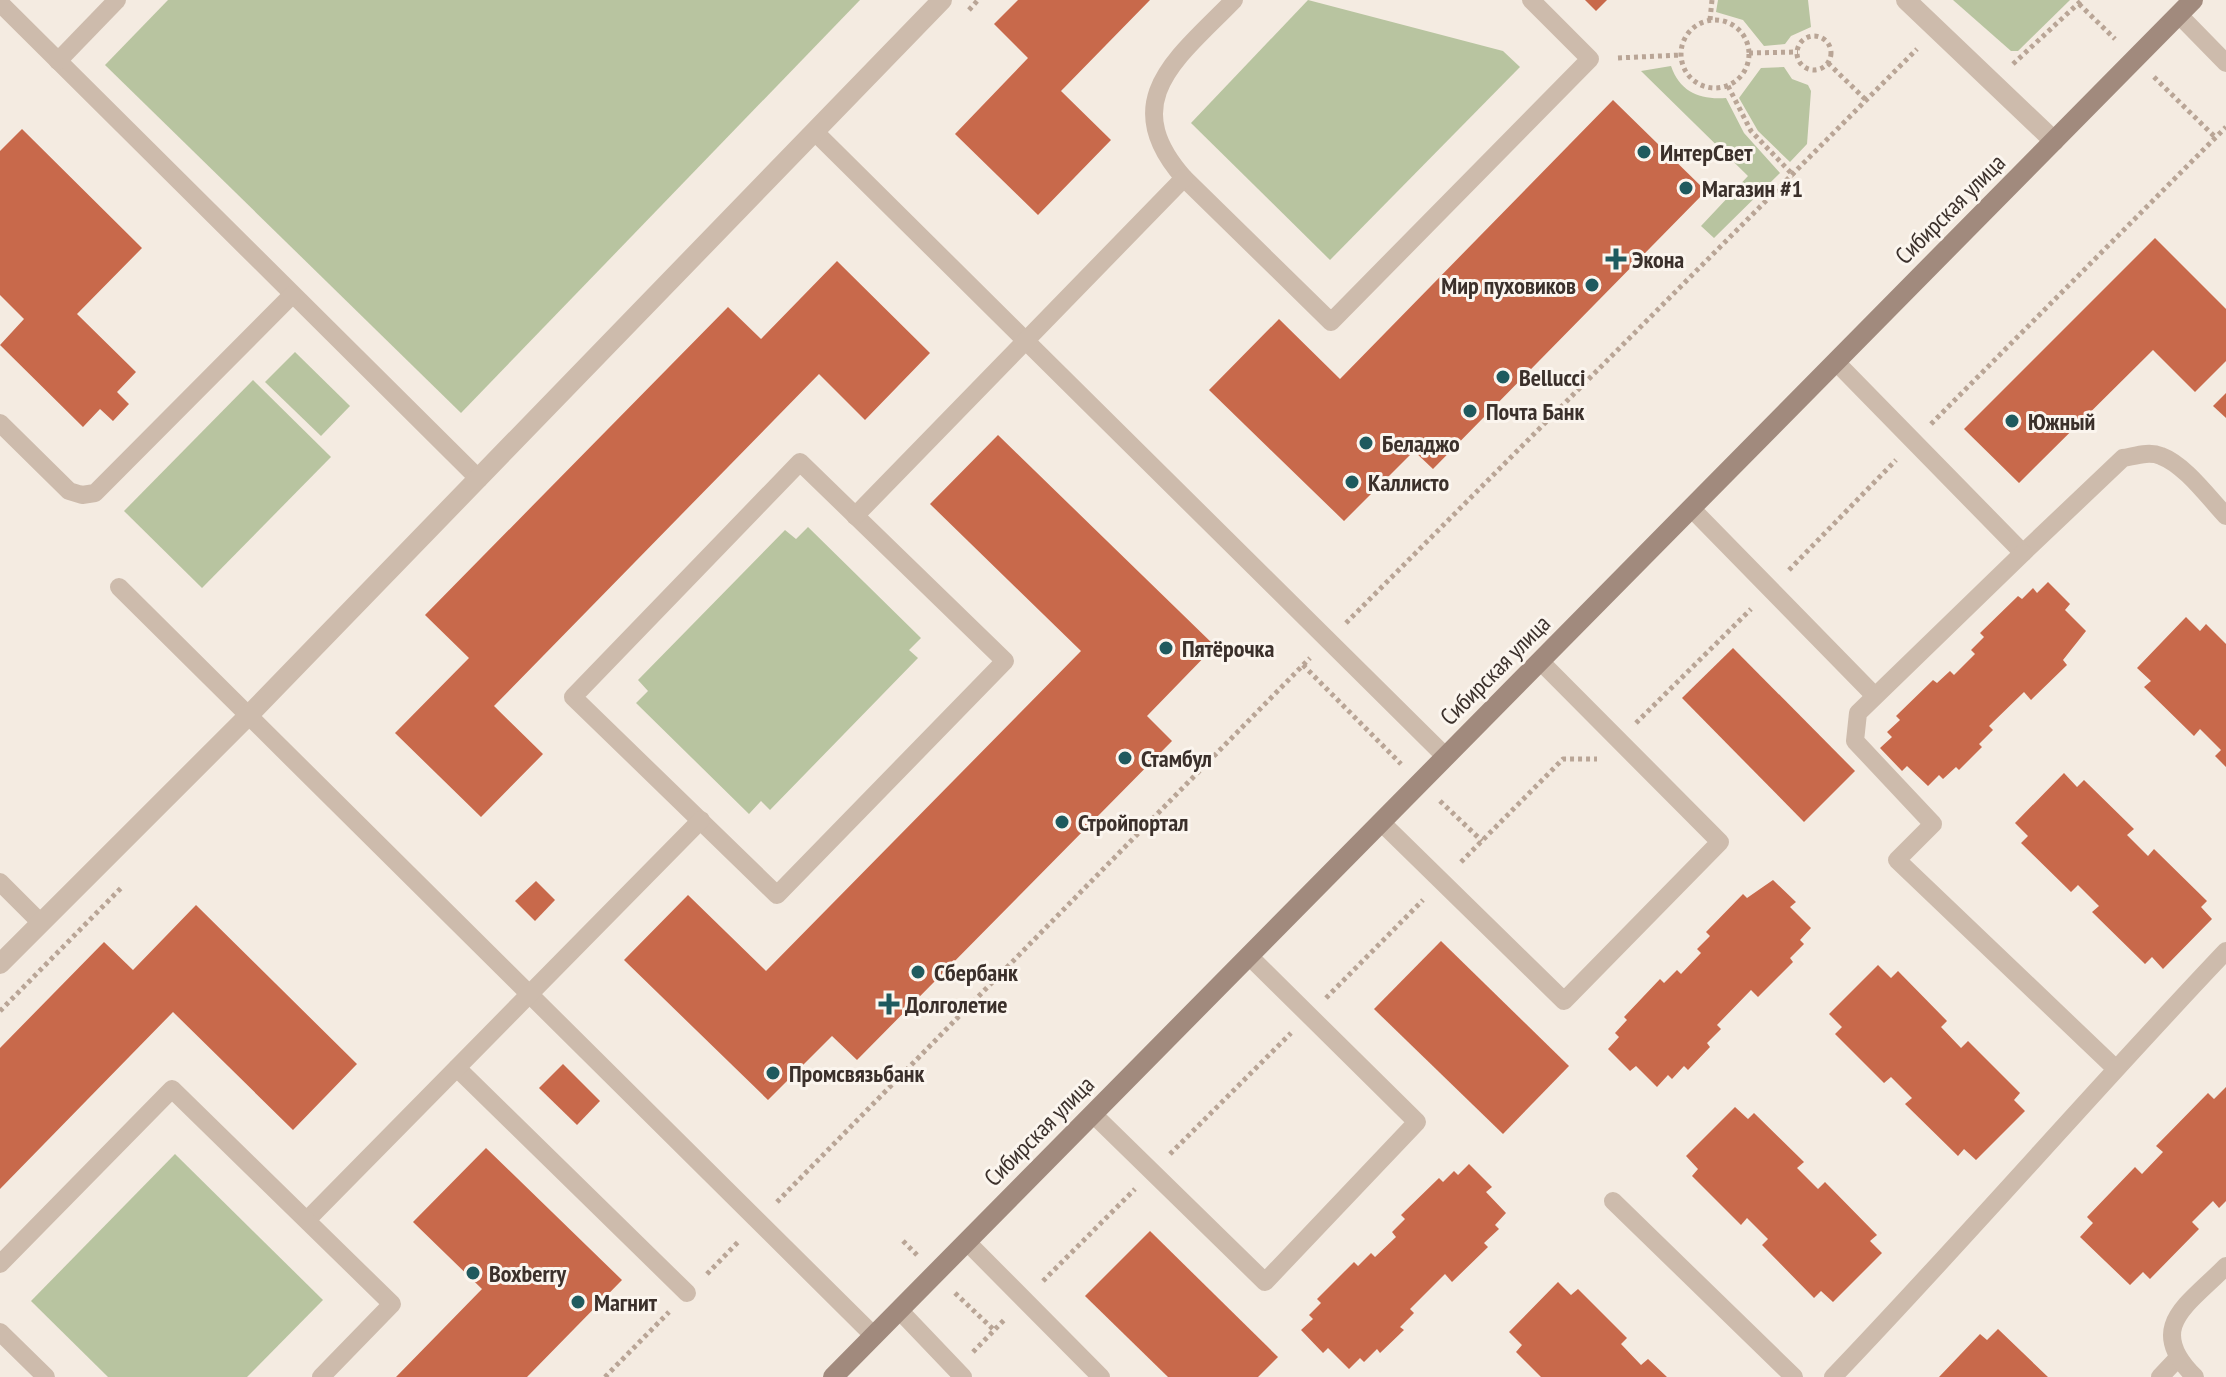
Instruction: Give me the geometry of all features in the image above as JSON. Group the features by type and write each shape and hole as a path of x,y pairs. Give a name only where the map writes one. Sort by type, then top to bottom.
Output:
{"main road":[{"name":"Сибирская улица","path":"833,1377 2186,7"}],"street":[{"path":"0,964 248,716 942,0"},
{"path":"1906,0 2054,141"}],"lane":[{"path":"58,61 117,0"},
{"path":"1234,0 1166,70 1153,102 1152,129 1165,157 1184,178 1331,322 1590,59 1531,0"},
{"path":"0,3 479,479"},
{"path":"2186,7 2226,63"},
{"path":"815,132 1446,757"},
{"path":"855,516 1184,178"},
{"path":"0,423 69,491 82,495 95,493 292,295"},
{"path":"1836,362 2023,553"},
{"path":"2115,1068 1897,860 1933,824 1855,741 1858,713 2123,458 2142,454 2159,455 2176,465 2226,516"},
{"path":"800,462 855,516 1005,661 777,895 573,697 800,462"},
{"path":"1691,508 1874,695"},
{"path":"119,587 874,1336"},
{"path":"1381,822 1564,1001 1720,842 1540,661"},
{"path":"307,1220 701,820"},
{"path":"0,882 41,923"},
{"path":"1833,1377 1974,1230 2115,1068 2226,951"},
{"path":"1093,1114 1265,1282 1417,1122 1249,956"},
{"path":"457,1068 687,1293"},
{"path":"0,1264 172,1089 392,1304 321,1377"},
{"path":"1613,1201 1794,1377"},
{"path":"967,1242 1101,1377"},
{"path":"2195,1377 2177,1359 2170,1337 2174,1322 2226,1266"},
{"path":"900,1311 963,1377"},
{"path":"0,1332 46,1377"},
{"path":"2160,1377 2177,1359"}],"path":[{"path":"1710,20 1712,0"},
{"path":"1989,77 2021,60 2082,0"},
{"path":"1710,20 1729,22 1739,28 1749,53 1746,70 1728,86 1706,87 1696,83 1687,74 1681,55 1688,32 1710,20"},
{"path":"605,1377 1303,665 1794,176 1937,29"},
{"path":"1822,38 1831,52 1828,63 1818,69 1808,68 1800,62 1798,52 1806,39 1822,38"},
{"path":"1749,53 1798,52"},
{"path":"1590,59 1681,55"},
{"path":"1828,63 1867,101"},
{"path":"1728,86 1751,131 1794,176"},
{"path":"1303,665 1482,841"}],"green space":[{"path":"168,0 860,0 461,413 105,65"},
{"path":"1308,0 1503,51 1520,67 1330,260 1191,123"},
{"path":"1718,0 1808,0 1811,27 1791,36 1785,44 1764,46 1743,20 1716,12"},
{"path":"1953,0 2070,0 2018,51 2011,51"},
{"path":"1671,66 1680,82 1692,92 1708,98 1726,98 1744,133 1780,173 1714,238 1701,226 1748,176 1641,71"},
{"path":"1784,67 1792,79 1808,85 1811,91 1807,144 1790,162 1758,131 1739,98 1761,68"},
{"path":"295,352 350,406 321,436 265,382"},
{"path":"253,380 331,457 202,588 124,511"},
{"path":"808,527 921,638 909,650 918,658 770,810 761,801 749,814 636,703 648,691 638,680 785,530 796,539"},
{"path":"175,1154 323,1300 247,1377 108,1377 31,1301"}],"building":[{"path":"1018,0 1150,0 1061,91 1111,140 1038,215 955,134 1028,58 994,24"},
{"path":"1585,0 1607,0 1596,11"},
{"path":"1613,100 1706,191 1433,469 1414,451 1344,521 1209,390 1279,319 1340,379"},
{"path":"22,129 142,248 77,314 136,372 117,392 129,404 113,421 100,409 83,427 0,345 24,319 0,295 0,151"},
{"path":"2155,238 2226,309 2226,361 2195,392 2153,350 2019,483 1964,429"},
{"path":"837,261 930,353 865,420 819,374 494,706 543,754 481,817 395,733 469,658 425,615 728,307 761,339"},
{"path":"2226,393 2226,418 2213,406"},
{"path":"998,435 1215,646 1147,716 1172,741 857,1060 832,1036 768,1100 624,960 688,895 766,971 1081,651 930,504"},
{"path":"2048,582 2070,604 2065,610 2086,631 2063,660 2067,665 2031,700 2024,692 1989,726 1993,730 1979,744 1982,747 1959,770 1956,767 1943,779 1939,775 1928,786 1907,766 1902,771 1880,748 1892,737 1887,732 1900,720 1896,716 1933,680 1937,683 1950,671 1954,675 1975,654 1971,650 1984,637 1980,633 2018,596 2022,599 2033,588 2037,593"},
{"path":"2186,617 2200,631 2206,624 2226,644 2226,767 2215,756 2221,750 2200,729 2194,736 2144,687 2151,681 2137,668"},
{"path":"1733,648 1855,771 1804,822 1682,698"},
{"path":"2064,773 2077,787 2084,780 2134,829 2127,835 2148,856 2154,849 2207,901 2201,907 2212,919 2163,969 2152,957 2145,964 2092,912 2099,906 2078,885 2071,892 2021,843 2028,836 2015,823"},
{"path":"1773,880 1796,902 1790,907 1811,928 1800,940 1804,944 1790,958 1793,962 1758,997 1751,990 1717,1025 1721,1029 1707,1043 1710,1047 1688,1070 1684,1066 1672,1079 1668,1075 1657,1087 1636,1066 1630,1071 1608,1049 1619,1037 1615,1033 1627,1020 1624,1017 1660,979 1664,983 1677,970 1681,974 1701,953 1697,949 1710,936 1706,932 1743,894 1747,898"},
{"path":"536,881 555,900 535,921 515,901"},
{"path":"196,905 357,1064 293,1130 173,1012 0,1189 0,1048 104,942 133,970"},
{"path":"1441,941 1569,1066 1503,1134 1374,1009"},
{"path":"1878,965 1891,978 1898,971 1947,1021 1941,1027 1961,1048 1968,1041 2020,1093 2014,1100 2025,1111 1976,1160 1964,1149 1958,1156 1905,1104 1912,1098 1891,1077 1884,1083 1835,1034 1842,1027 1829,1014"},
{"path":"563,1064 600,1101 577,1125 539,1088"},
{"path":"2226,1087 2226,1201 2219,1208 2213,1201 2192,1222 2199,1229 2150,1279 2143,1272 2130,1285 2080,1237 2093,1223 2087,1217 2135,1167 2142,1174 2163,1152 2156,1146 2208,1093 2214,1099"},
{"path":"1735,1107 1748,1119 1754,1113 1804,1162 1797,1168 1818,1189 1825,1182 1877,1235 1870,1241 1882,1253 1833,1302 1821,1291 1814,1298 1762,1245 1768,1239 1747,1218 1741,1225 1692,1176 1698,1169 1686,1156"},
{"path":"486,1148 622,1280 527,1377 396,1377 482,1289 413,1222"},
{"path":"1469,1164 1492,1187 1486,1192 1506,1213 1495,1225 1499,1229 1484,1243 1488,1247 1452,1282 1445,1274 1410,1309 1414,1313 1400,1327 1404,1330 1380,1353 1377,1349 1364,1362 1360,1358 1349,1369 1328,1348 1323,1353 1301,1330 1313,1319 1309,1315 1321,1303 1317,1299 1354,1262 1358,1266 1371,1253 1375,1257 1396,1237 1392,1232 1405,1219 1401,1215 1439,1178 1443,1182 1454,1171 1458,1175"},
{"path":"1150,1231 1278,1357 1258,1377 1168,1377 1085,1296"},
{"path":"1558,1282 1571,1295 1578,1289 1627,1338 1621,1344 1641,1365 1648,1359 1667,1377 1541,1377 1516,1352 1522,1345 1509,1332"},
{"path":"1998,1329 2048,1377 1939,1377 1980,1334 1987,1340"}],"place":[{"name":"ИнтерСвет","path":"1644,152"},
{"name":"Магазин #1","path":"1686,188"},
{"name":"Экона","path":"1616,259"},
{"name":"Мир пуховиков","path":"1592,285"},
{"name":"Bellucci","path":"1503,377"},
{"name":"Почта Банк","path":"1470,411"},
{"name":"Южный","path":"2012,421"},
{"name":"Беладжо","path":"1366,443"},
{"name":"Каллисто","path":"1352,482"},
{"name":"Пятёрочка","path":"1166,648"},
{"name":"Стамбул","path":"1125,758"},
{"name":"Стройпортал","path":"1062,822"},
{"name":"Сбербанк","path":"918,972"},
{"name":"Долголетие","path":"889,1004"},
{"name":"Промсвязьбанк","path":"773,1073"},
{"name":"Boxberry","path":"473,1273"},
{"name":"Магнит","path":"578,1302"}]}
